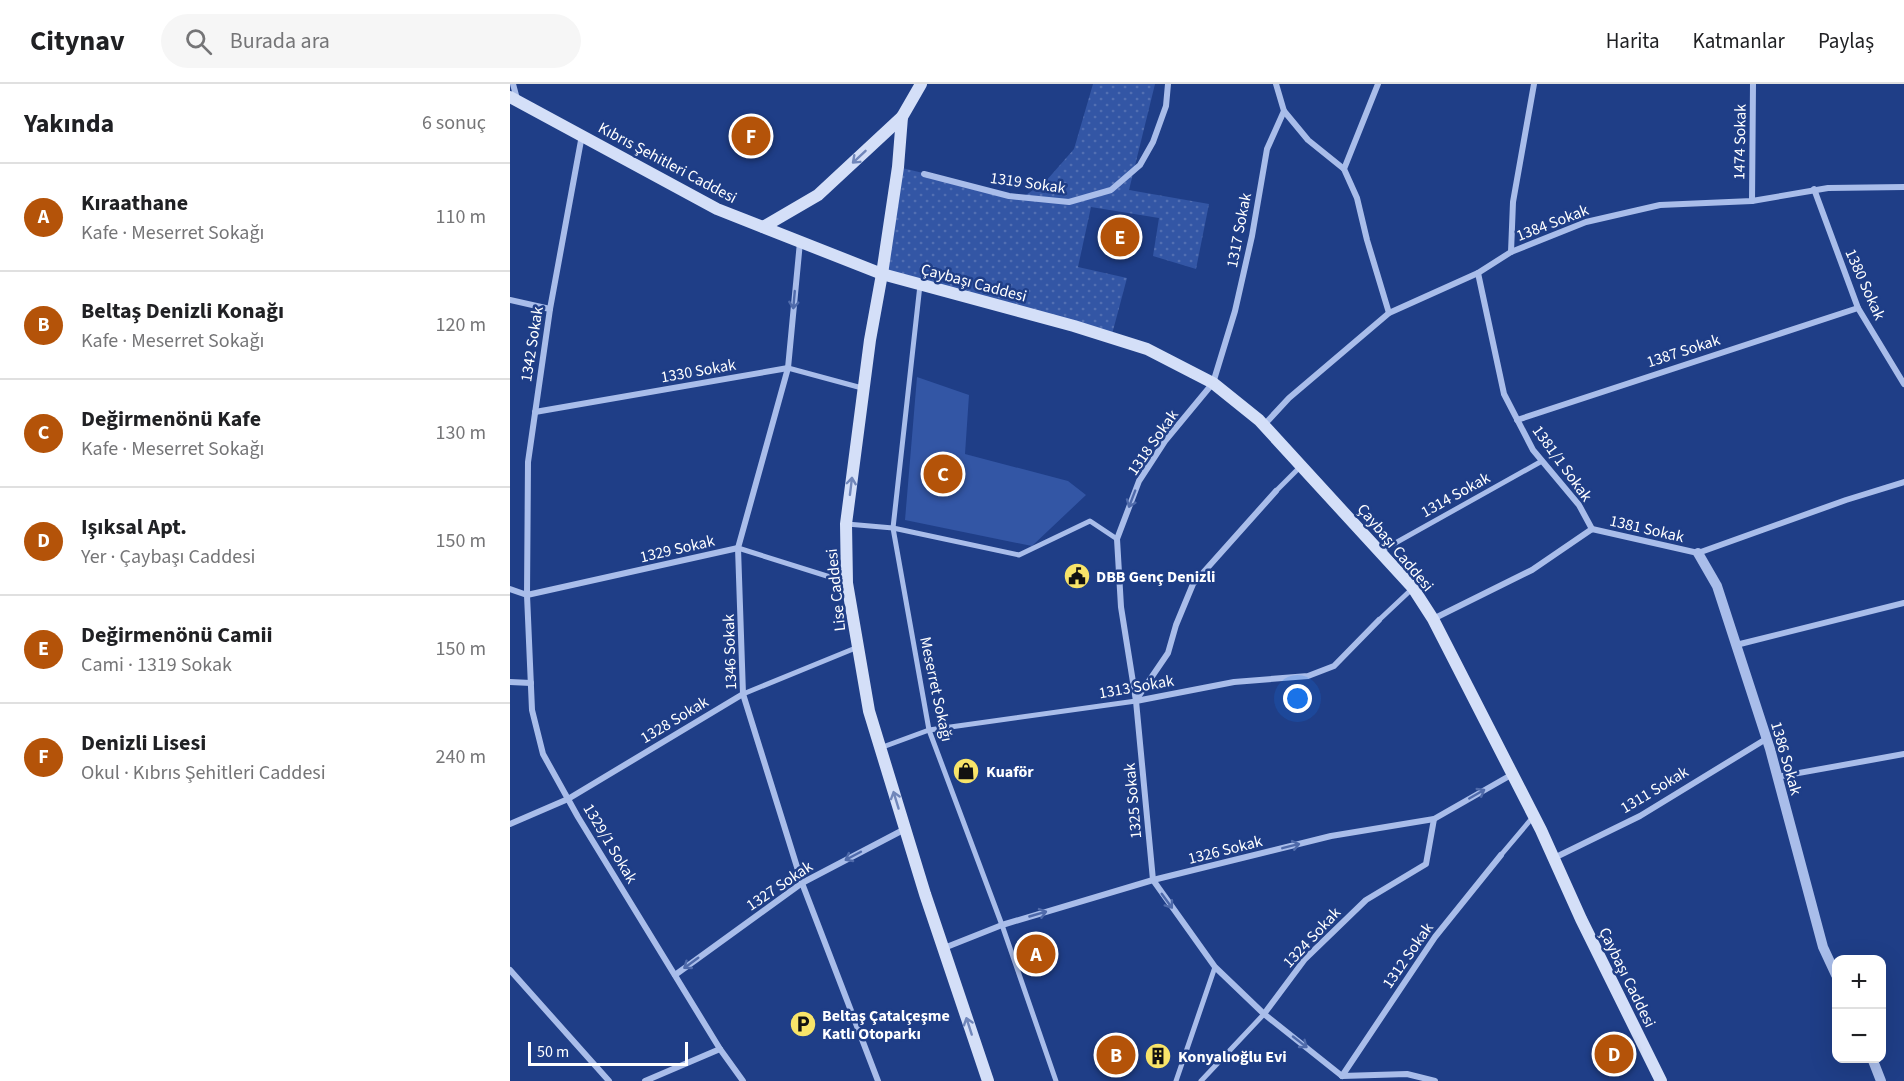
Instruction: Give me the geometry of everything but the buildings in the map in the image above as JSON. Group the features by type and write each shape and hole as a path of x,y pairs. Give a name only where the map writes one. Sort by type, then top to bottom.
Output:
{"main road":[{"name":"Lise Caddesi","path":"921,84 902,117 898,167 870,340 846,524 847,583 869,711 943,948 988,1081"},
{"name":"Kıbrıs Şehitleri Caddesi","path":"514,98 717,209 882,274"},
{"path":"763,227 818,195 902,117"},
{"name":"Çaybaşı Caddesi","path":"882,274 1074,326 1147,349 1213,383 1264,425 1413,588 1433,619 1554,858 1581,919 1661,1081"}],"street":[{"path":"513,84 514,98"},
{"name":"1319 Sokak","path":"924,174 1009,196 1069,202 1111,190 1140,165 1153,142 1167,106 1168,84"},
{"path":"1276,84 1284,111 1308,140 1344,169 1357,198 1366,240 1389,313"},
{"path":"1344,169 1378,84"},
{"path":"1511,252 1513,202 1534,84"},
{"name":"1474 Sokak","path":"1752,201 1753,84"},
{"name":"1317 Sokak","path":"1213,383 1235,311 1252,236 1267,149 1284,111"},
{"name":"1342 Sokak","path":"527,595 528,462 550,309 582,135"},
{"name":"1384 Sokak","path":"1264,425 1289,398 1389,313 1478,273 1511,252 1586,222 1660,205 1752,201 1814,189 1904,187"},
{"name":"1380 Sokak","path":"1814,189 1858,308 1904,384"},
{"name":"1346 Sokak","path":"800,242 788,368 738,548 743,694 801,883 878,1081"},
{"name":"1381/1 Sokak","path":"1478,273 1504,394 1533,450 1579,505 1592,529"},
{"name":"Meserret Sokağı","path":"920,284 893,528 929,730 1002,924 1056,1081"},
{"path":"510,300 550,309"},
{"name":"1387 Sokak","path":"1517,420 1858,308"},
{"name":"1330 Sokak","path":"535,412 788,368 864,389"},
{"name":"1318 Sokak","path":"1136,701 1121,607 1118,539 1139,481 1165,441 1213,383"},
{"name":"1314 Sokak","path":"1380,551 1542,461"},
{"path":"1136,701 1168,653 1176,625 1193,584 1301,466"},
{"name":"1381 Sokak","path":"1433,619 1532,570 1592,529 1698,553 1846,500 1904,482"},
{"path":"846,524 893,528 1019,555 1090,521 1118,539"},
{"name":"1329 Sokak","path":"527,595 738,548 847,583"},
{"name":"1386 Sokak","path":"1698,553 1717,586 1766,738 1823,947 1832,966"},
{"path":"1379,620 1413,588"},
{"path":"510,589 527,595"},
{"name":"1329/1 Sokak","path":"527,595 532,710 543,754 720,1049 743,1081"},
{"path":"1736,645 1904,603"},
{"name":"1313 Sokak","path":"880,748 929,730 1136,701 1234,682 1308,676 1334,666 1379,620"},
{"name":"1328 Sokak","path":"510,824 568,799 743,694 858,647"},
{"path":"510,682 531,683"},
{"name":"1325 Sokak","path":"1136,701 1153,880"},
{"name":"1311 Sokak","path":"1554,858 1640,816 1766,738"},
{"path":"1777,777 1904,754"},
{"name":"1326 Sokak","path":"943,948 1002,924 1153,880 1331,836 1434,819 1511,775"},
{"path":"1501,855 1533,816"},
{"name":"1324 Sokak","path":"1201,1081 1264,1014 1305,959 1366,900 1426,864 1434,819"},
{"name":"1327 Sokak","path":"675,975 801,883 905,829"},
{"name":"1312 Sokak","path":"1342,1078 1435,937 1501,855"},
{"path":"1153,880 1215,967 1264,1014 1342,1078 1407,1074 1435,1081"},
{"path":"1176,1081 1215,967"},
{"path":"510,970 609,1081"},
{"path":"645,1081 720,1049"},
{"path":"1874,1063 1881,1081"}],"shaded area":[{"path":"1093,84 1155,84 1129,190 1209,204 1196,269 1153,256 1159,218 1091,207 1078,267 1127,278 1111,338 882,274 898,167 1023,197 1046,181 1074,149"},
{"path":"917,377 969,395 965,454 1068,481 1086,495 1032,546 905,520"}],"place":[{"name":"Denizli Lisesi","path":"751,136"},
{"name":"Değirmenönü Camii","path":"1120,237"},
{"name":"Değirmenönü Kafe","path":"943,474"},
{"name":"DBB Genç Denizli","path":"1077,576"},
{"name":"Kuaför","path":"966,771"},
{"name":"Kıraathane","path":"1036,954"},
{"name":"Beltaş Çatalçeşme Katlı Otoparkı","path":"803,1024"},
{"name":"Işıksal Apt.","path":"1614,1054"},
{"name":"Beltaş Denizli Konağı","path":"1116,1055"},
{"name":"Konyalıoğlu Evi","path":"1158,1056"}]}
